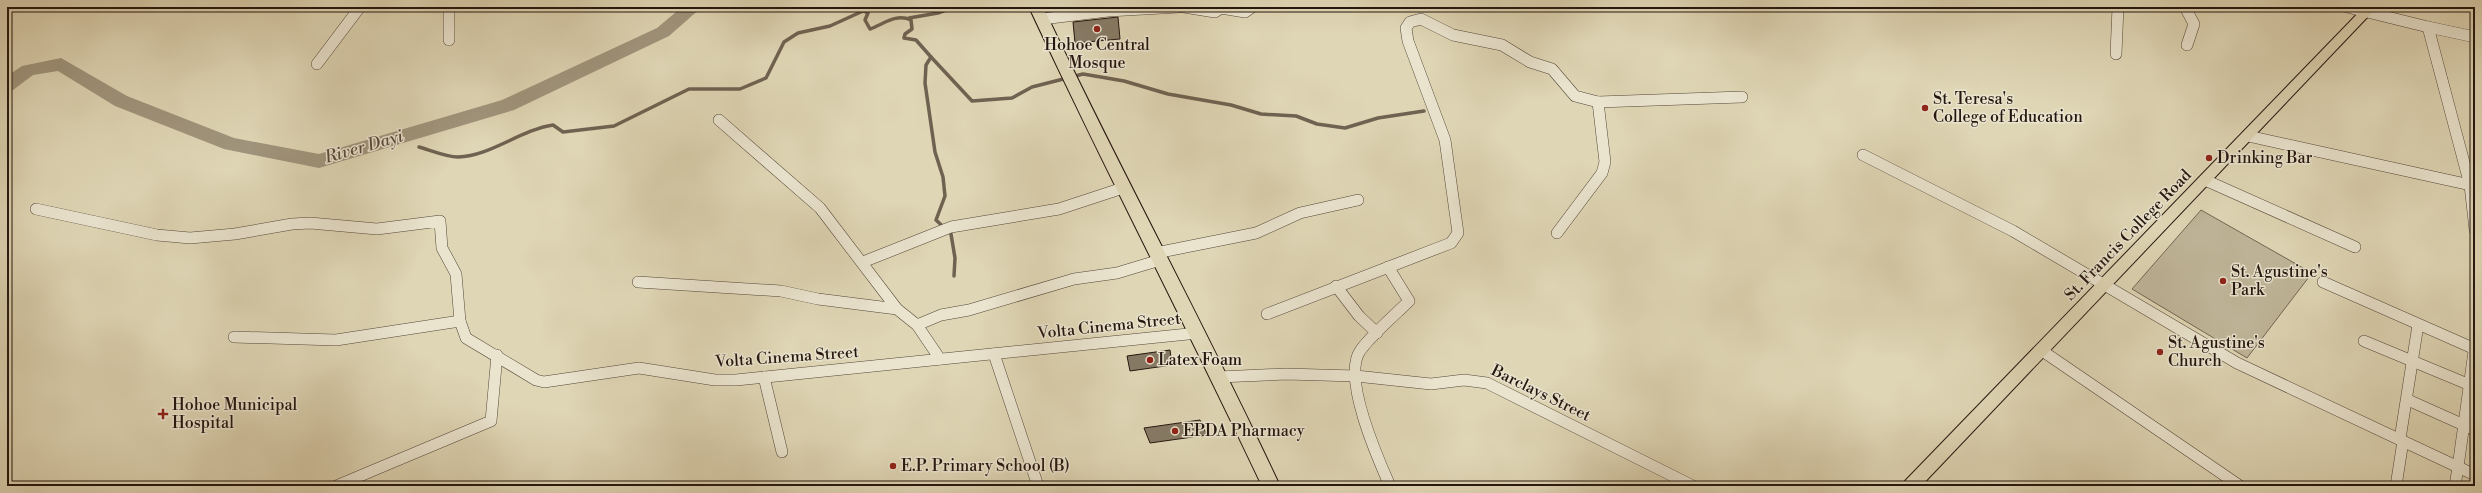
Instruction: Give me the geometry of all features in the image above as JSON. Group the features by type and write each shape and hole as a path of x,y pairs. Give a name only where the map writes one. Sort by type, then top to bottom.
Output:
{"highway":[{"path":"1039,13 1123,188 1198,333 1271,486"}],"main road":[{"name":"St. Francis College Road","path":"1911,486 2102,285 2248,136 2369,9"}],"street":[{"path":"317,64 360,7"},
{"path":"449,7 449,40"},
{"path":"1039,13 1132,11 1179,7"},
{"path":"1184,7 1215,12 1221,8 1245,12 1252,7"},
{"path":"2116,54 2118,7"},
{"path":"2185,7 2194,24 2187,45"},
{"path":"2347,7 2369,9 2428,27 2475,38"},
{"path":"1267,314 1336,286 1451,243 1458,233 1447,149 1408,41 1406,28 1410,22 1421,19 1454,35 1502,45 1530,62 1552,69 1575,96 1598,102 1742,97"},
{"path":"2428,27 2472,185 2475,230"},
{"path":"1557,233 1602,173 1605,162 1598,102"},
{"path":"719,120 820,208 863,262 897,309 917,325 940,359"},
{"path":"2248,136 2472,185"},
{"path":"1863,155 2013,231 2102,285 2237,363 2475,475"},
{"path":"2205,180 2355,247"},
{"path":"863,262 956,225 1059,209 1123,188"},
{"path":"917,325 941,315 969,310 1074,279 1116,273 1158,257 1256,233 1300,213 1358,200"},
{"name":"Volta Cinema Street","path":"36,210 158,235 190,238 235,234 292,224 310,223 377,229 440,220 442,248 456,274 460,321 466,338 497,355 536,380 544,382 639,368 715,380 764,377 1198,333"},
{"path":"1388,267 1409,301 1408,304 1359,352 1356,358 1356,376 1365,427 1390,486"},
{"path":"638,282 781,291 818,299 897,309"},
{"path":"2323,282 2475,349"},
{"path":"1336,286 1359,316 1378,333"},
{"path":"234,337 336,340 460,321"},
{"path":"2396,486 2408,400 2411,361 2418,325"},
{"path":"2364,341 2470,386"},
{"path":"2455,486 2475,344"},
{"path":"2041,350 2240,486"},
{"path":"994,354 1038,486"},
{"path":"336,486 491,421 493,417 497,355"},
{"name":"Barclays Street","path":"1219,377 1286,374 1356,376 1431,384 1464,380 1487,383 1693,486"},
{"path":"764,377 782,452"},
{"path":"2408,400 2475,430"}],"shaded area":[{"name":"St. Agustine's Park","path":"2201,210 2312,273 2247,358 2132,289"}],"building":[{"name":"Hohoe Central Mosque","path":"1118,17 1120,39 1075,43 1073,22"},
{"name":"Latex Foam","path":"1170,350 1172,365 1130,371 1127,356"},
{"name":"EPDA Pharmacy","path":"1200,420 1207,435 1150,443 1144,428"}],"waterway":[{"name":"River Dayi","path":"7,85 28,70 61,64 121,101 231,144 319,161 508,105 663,32 693,7"},
{"path":"909,18 938,13 954,7"},
{"path":"419,147 453,157 470,156 494,148 529,132 553,125 563,132 614,126 689,89 740,89 766,78 784,42 798,33 830,26 863,11 868,13 865,20 870,29 895,18 906,18 911,20 912,29 905,34 904,38 916,40 931,57"},
{"path":"931,57 972,101 1012,98 1032,87 1083,74 1124,81 1168,94 1231,105 1261,114 1296,116 1317,124 1345,128 1378,118 1424,111"},
{"path":"931,57 926,65 925,83 935,152 943,177 945,196 936,220 951,234 955,258 954,276"}],"place":[{"name":"Hohoe Central Mosque","path":"1097,29"},
{"name":"St. Teresa's College of Education","path":"1925,108"},
{"name":"Drinking Bar","path":"2209,158"},
{"name":"St. Agustine's Park","path":"2223,281"},
{"name":"St. Agustine's Church","path":"2160,352"},
{"name":"Latex Foam","path":"1150,360"},
{"name":"Hohoe Municipal Hospital","path":"163,414"},
{"name":"EPDA Pharmacy","path":"1175,431"},
{"name":"E.P. Primary School (B)","path":"893,466"}]}
